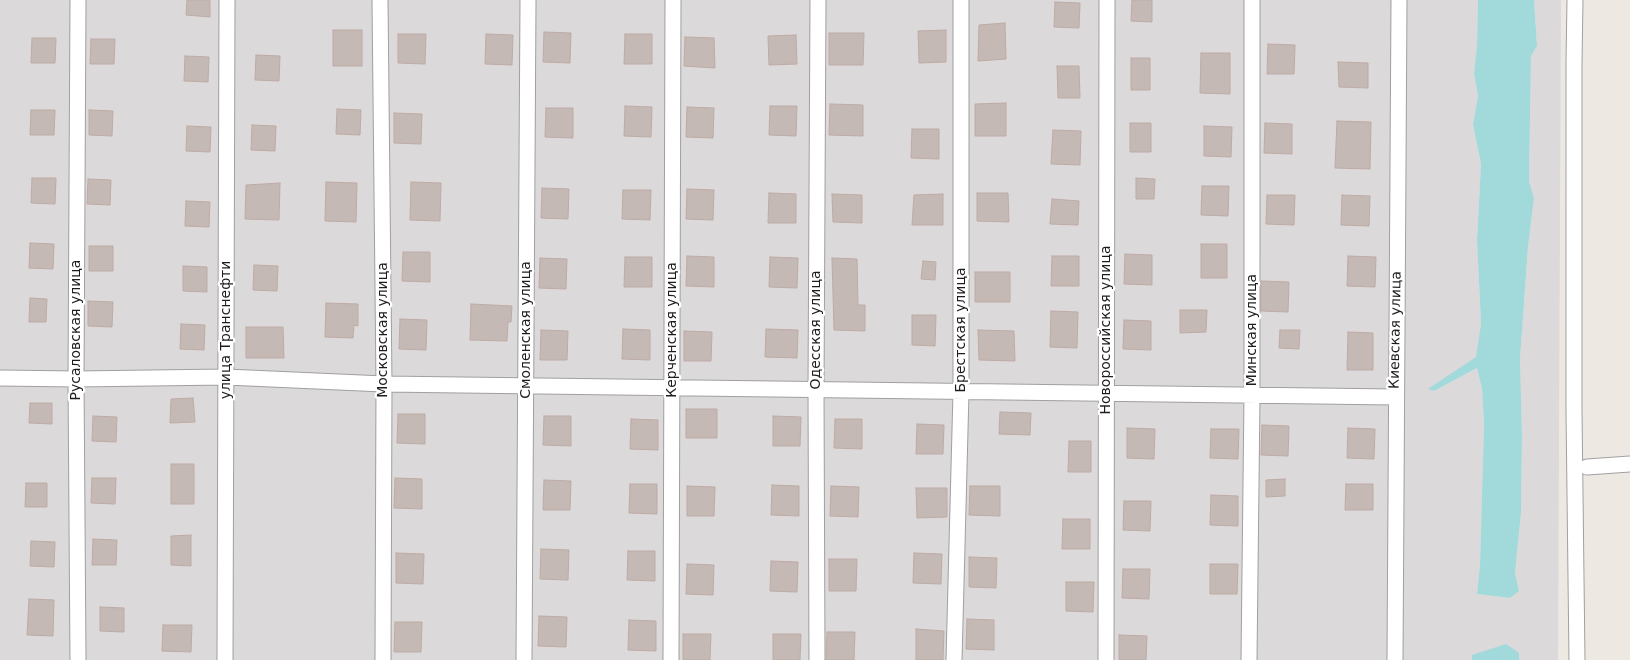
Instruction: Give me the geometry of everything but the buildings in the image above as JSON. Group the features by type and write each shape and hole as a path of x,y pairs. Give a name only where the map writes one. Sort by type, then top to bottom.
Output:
{"street":[{"name":"Русаловская улица","path":"78,0 76,379 78,660"},
{"name":"улица Транснефти","path":"225,660 228,0"},
{"name":"Московская улица","path":"380,0 384,384 383,660"},
{"name":"Смоленская улица","path":"524,660 528,0"},
{"name":"Керченская улица","path":"671,660 673,0"},
{"name":"Одесская улица","path":"818,0 816,390 818,660"},
{"name":"Брестская улица","path":"954,660 962,392 961,0"},
{"name":"Новороссийская улица","path":"1106,660 1107,0"},
{"name":"Минская улица","path":"1249,660 1252,395 1252,0"},
{"name":"Киевская улица","path":"1394,660 1399,0"},
{"path":"1575,0 1574,411 1577,660"},
{"path":"0,378 226,377 384,384 1395,397"},
{"path":"1587,467 1630,464"}],"shaded area":[{"path":"0,0 1478,0 1474,74 1478,96 1473,125 1481,164 1477,240 1481,324 1477,357 1429,389 1434,391 1477,368 1482,389 1484,425 1480,565 1477,594 1510,598 1519,591 1515,573 1521,513 1522,435 1520,359 1528,247 1534,198 1529,181 1531,56 1537,46 1534,0 1561,0 1558,660 1519,660 1519,653 1472,655 1472,660 0,660"}],"water":[{"path":"1478,0 1534,0 1537,46 1531,56 1529,181 1534,198 1528,247 1520,359 1522,435 1521,513 1515,573 1519,591 1510,598 1477,594 1480,565 1484,425 1482,389 1477,368 1434,391 1428,389 1476,357 1481,324 1477,240 1481,164 1473,125 1478,96 1474,74"},
{"path":"1506,644 1519,653 1519,660 1472,660 1472,655"}]}
